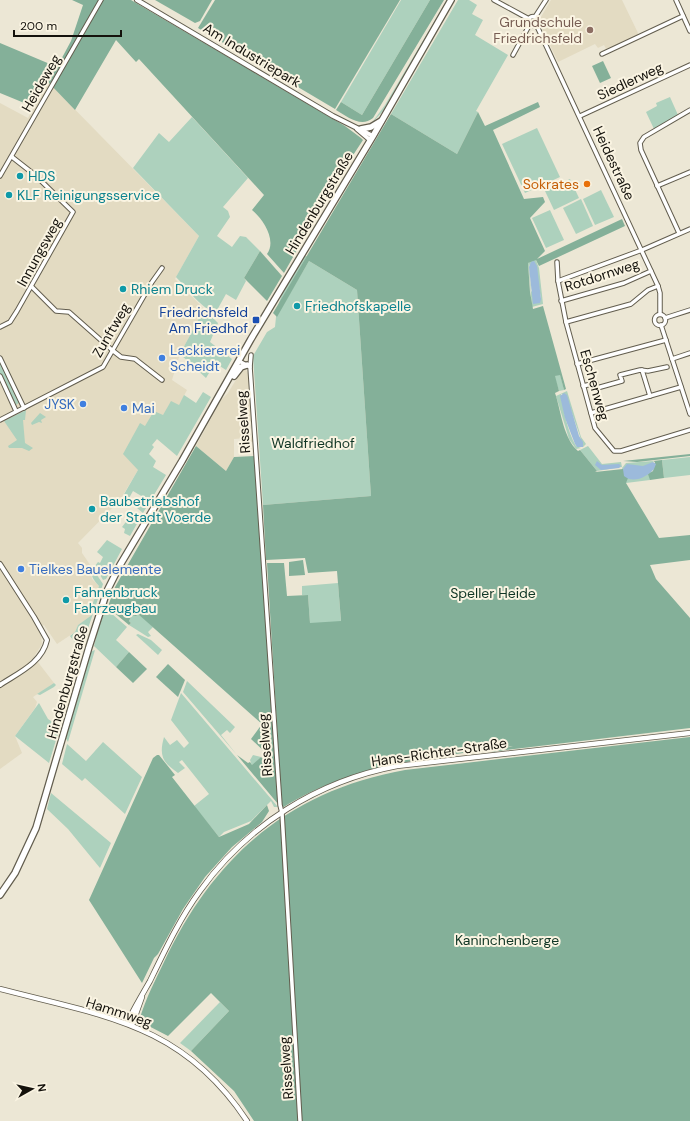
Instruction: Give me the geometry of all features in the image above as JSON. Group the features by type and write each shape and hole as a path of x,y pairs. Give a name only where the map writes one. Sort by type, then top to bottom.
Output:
{"main road":[{"name":"Hindenburgstraße","path":"0,895 18,867 36,828 107,591 120,565 453,0"},
{"path":"359,129 371,127 382,120"},
{"name":"Hindenburgstraße","path":"218,399 238,370 249,366"},
{"name":"Hans-Richter-Straße","path":"130,1024 145,990 183,918 206,881 237,848 268,822 306,797 334,784 385,768 690,732"},
{"name":"Hammweg","path":"0,989 130,1024 172,1045 199,1065 224,1089 247,1121"}],"street":[{"name":"Heideweg","path":"0,176 101,0"},
{"name":"Am Industriepark","path":"137,0 372,138"},
{"path":"494,0 529,19 535,17 546,0"},
{"path":"676,0 690,30"},
{"path":"602,54 683,16"},
{"name":"Heidestraße","path":"535,17 538,20 536,24 658,286 660,293 660,314 657,315 654,320 656,324 661,325 690,414"},
{"path":"513,55 530,24 529,19"},
{"path":"530,24 536,24"},
{"name":"Siedlerweg","path":"580,116 690,65"},
{"path":"679,233 641,150 640,143 644,137 690,110"},
{"name":"Innungsweg","path":"0,327 10,322 32,287 73,212 35,175 12,157"},
{"path":"658,186 690,172"},
{"name":"Rotdornweg","path":"558,281 642,250 690,228"},
{"name":"Rotdornweg","path":"557,262 561,301 571,344"},
{"name":"Zunftweg","path":"0,420 103,367 152,282 162,268"},
{"name":"Rotdornweg","path":"561,301 624,283 651,271"},
{"name":"Rotdornweg","path":"566,322 630,304 648,290 658,286"},
{"path":"32,287 56,311 70,312 121,357 135,358 162,380"},
{"path":"665,318 690,310"},
{"path":"660,314 665,318"},
{"path":"661,325 664,323 665,318"},
{"path":"578,364 666,340"},
{"name":"Eschenweg","path":"571,344 578,364 595,428 614,451 620,451 690,430"},
{"path":"672,359 690,353"},
{"name":"Risselweg","path":"252,355 249,366 282,813 300,1121"},
{"path":"0,358 24,408"},
{"path":"239,361 249,366"},
{"path":"583,386 596,383 598,388 622,381 620,375 642,370 648,372 667,367"},
{"path":"642,370 650,396"},
{"path":"0,376 16,412"},
{"path":"591,413 681,387"},
{"path":"684,396 690,394"},
{"path":"0,564 34,616 47,640 44,651 36,660 0,685"}],"shaded area":[{"name":"Grundschule Friedrichsfeld","path":"551,0 622,0 638,33 637,36 606,49 604,45 598,48 595,44 558,62 540,24 541,17"},
{"path":"48,82 199,236 175,279 204,309 180,354 172,380 187,390 179,405 145,426 140,424 138,470 120,500 78,543 82,548 82,553 93,569 91,574 92,579 99,586 92,606 93,615 78,625 75,632 57,644 44,625 38,628 42,644 34,657 54,683 33,697 37,702 35,708 15,736 22,753 0,769 0,103 28,118"},
{"path":"242,370 246,370 250,377 253,418 242,432 251,437 254,435 255,444 246,438 234,439 234,457 226,471 196,446 221,400 228,393"}],"green space":[{"path":"72,0 131,0 345,126 363,140 336,181 284,273 267,254 270,248 270,236 264,224 252,210 264,195 139,59 136,62 116,40 75,110 48,82 34,107 0,93 0,43 57,67 71,41 83,5"},
{"path":"155,0 212,0 200,21 195,23"},
{"path":"215,0 400,0 335,109 198,28"},
{"path":"401,0 430,0 362,115 341,102"},
{"path":"430,0 444,0 373,118 368,121 359,122 336,110 341,102 362,115"},
{"path":"447,0 449,0 385,109 371,124 385,105"},
{"path":"458,0 469,0 477,5 472,14 483,20 475,35 508,55 476,111 478,112 457,154 391,114"},
{"path":"603,61 611,78 600,83 592,66"},
{"path":"670,97 678,115 654,129 646,112 657,106 656,103"},
{"name":"Speller Heide","path":"538,102 540,107 493,130 524,199 543,197 545,202 530,218 545,251 537,259 622,219 625,226 539,266 536,260 528,263 530,292 533,309 543,306 566,389 564,390 560,375 555,376 559,391 555,393 569,440 578,451 580,450 597,471 595,472 623,469 628,478 626,483 659,538 690,535 690,560 650,565 656,579 690,618 690,728 490,752 513,746 423,759 365,772 337,781 309,793 282,808 267,563 284,563 287,596 308,595 310,623 341,621 337,571 308,573 305,558 266,560 263,505 371,496 357,290 309,261 277,317 273,313 391,114 457,154 478,112 485,126"},
{"path":"192,117 248,178 223,207 228,211 230,217 217,236 232,247 240,236 246,237 260,251 244,278 246,281 236,300 226,294 216,312 211,311 200,303 176,277 199,236 133,168 159,133 169,142"},
{"path":"537,128 560,177 525,193 502,144"},
{"path":"570,179 579,198 554,210 545,191"},
{"path":"601,190 614,217 595,225 583,199"},
{"path":"581,199 593,226 576,234 563,208"},
{"path":"550,210 564,240 546,248 532,218"},
{"path":"260,251 282,276 267,301 244,278"},
{"path":"304,256 307,256 278,306 282,294"},
{"path":"536,260 539,268 543,304 532,307 528,263","holes":["529,264 539,287 541,299 531,291"]},
{"name":"Waldfriedhof","path":"309,261 357,290 371,496 263,505 253,356 267,332 275,327 276,317"},
{"path":"204,309 218,323 210,342 232,359 226,370 215,363 206,378 180,354"},
{"path":"0,362 20,402 16,405 0,374"},
{"path":"560,374 564,390 559,391 554,376"},
{"path":"567,391 581,437 586,444 583,447 565,394 561,394 570,434 576,446 581,448 576,449 569,439 556,396"},
{"path":"203,392 211,397 177,456 157,439 152,445 154,447 149,454 156,461 153,467 166,475 143,513 137,508 143,497 133,491 128,500 123,496 138,470 123,454 140,423 145,426 154,411 163,415 171,401 179,405 184,395 196,403"},
{"path":"26,410 25,420 23,420 25,443 33,448 29,451 22,448 9,448 8,446 17,440 4,421"},
{"path":"40,413 46,417 41,420 42,423 39,422 32,425 31,423"},
{"path":"196,446 226,471 234,457 255,456 278,804 237,755 248,763 250,762 252,765 261,757 265,761 269,756 251,739 262,724 138,614 136,616 132,615 129,621 131,623 129,625 112,611 107,609 115,587"},
{"path":"588,446 602,464 621,462 622,467 597,471 580,450"},
{"path":"690,454 690,456 637,462 623,461"},
{"path":"690,457 690,475 664,478 662,460"},
{"path":"662,460 664,478 650,480 648,474 653,471 655,462 653,461"},
{"path":"653,461 650,480 626,483 622,468 626,463"},
{"path":"132,514 138,522 130,536 124,533 125,529 122,527"},
{"path":"107,540 122,549 106,579 103,580 95,566 98,562 100,563 103,557 97,552"},
{"path":"303,560 305,575 289,576 289,562"},
{"path":"93,569 103,584 74,670 71,665 76,655 74,646 76,644 70,636 75,632 78,625 92,615 90,611 99,586 92,576"},
{"path":"338,583 341,622 310,624 308,595 302,595 302,586"},
{"path":"102,613 111,613 127,627 116,640 129,652 116,667 94,646"},
{"path":"138,613 153,627 148,632 151,636 148,637 129,625 131,623 129,621 132,615"},
{"path":"138,634 151,640 162,650 158,655 136,635"},
{"path":"95,650 68,742 65,737 82,685 90,652"},
{"path":"129,652 147,669 133,683 116,667"},
{"path":"168,664 185,680 178,697 156,677"},
{"path":"187,681 235,727 230,733 227,730 221,735 237,755 183,692"},
{"path":"54,683 56,685 54,687 40,695 37,694"},
{"path":"181,693 278,807 274,807 271,801 251,821 224,832 219,837 194,806 209,794 182,760 179,762 185,768 178,773 165,762 163,758 162,749 164,737 170,745 177,740 184,748 189,743 171,720"},
{"path":"39,703 48,719 60,727 49,763 15,736"},
{"name":"Kaninchenberge","path":"690,737 690,1121 254,1121 234,1091 191,1051 229,1011 211,993 168,1036 139,1021 147,998 164,962 184,924 206,890 232,860 260,834 291,812 325,794 363,780 405,770"},
{"path":"103,742 142,777 125,814 85,778 82,781 62,764 67,744 86,761"},
{"path":"159,755 175,775 172,777 219,837 249,824 267,805 269,811 262,822 232,847 205,877 183,909 158,954 154,958 142,983 89,900 153,758"},
{"path":"253,755 261,757 252,766 250,760"},
{"path":"51,793 111,843 100,868 68,829 47,809"},
{"path":"220,1002 229,1011 191,1051 180,1043"}],"water":[{"path":"534,261 537,266 541,299 540,303 533,304 529,267 531,262"},
{"path":"564,393 567,395 579,436 583,442 583,447 577,447 575,444 565,418 560,396"},
{"path":"597,461 602,465 619,464 621,466 619,468 601,470 595,465"},
{"path":"653,462 656,464 654,469 644,477 632,479 624,476 623,469 627,464 643,466"}],"place":[{"name":"Grundschule Friedrichsfeld","path":"590,30"},
{"name":"HDS","path":"20,176"},
{"name":"Sokrates","path":"587,184"},
{"name":"KLF Reinigungsservice","path":"9,195"},
{"name":"Rhiem Druck","path":"123,289"},
{"name":"Friedhofskapelle","path":"297,306"},
{"name":"Friedrichsfeld Am Friedhof","path":"256,320"},
{"name":"Lackiererei Scheidt","path":"162,358"},
{"name":"JYSK","path":"83,404"},
{"name":"Mai","path":"124,408"},
{"name":"Baubetriebshof der Stadt Voerde","path":"92,509"},
{"name":"Tielkes Bauelemente","path":"21,569"},
{"name":"Fahnenbruck Fahrzeugbau","path":"66,600"}]}
